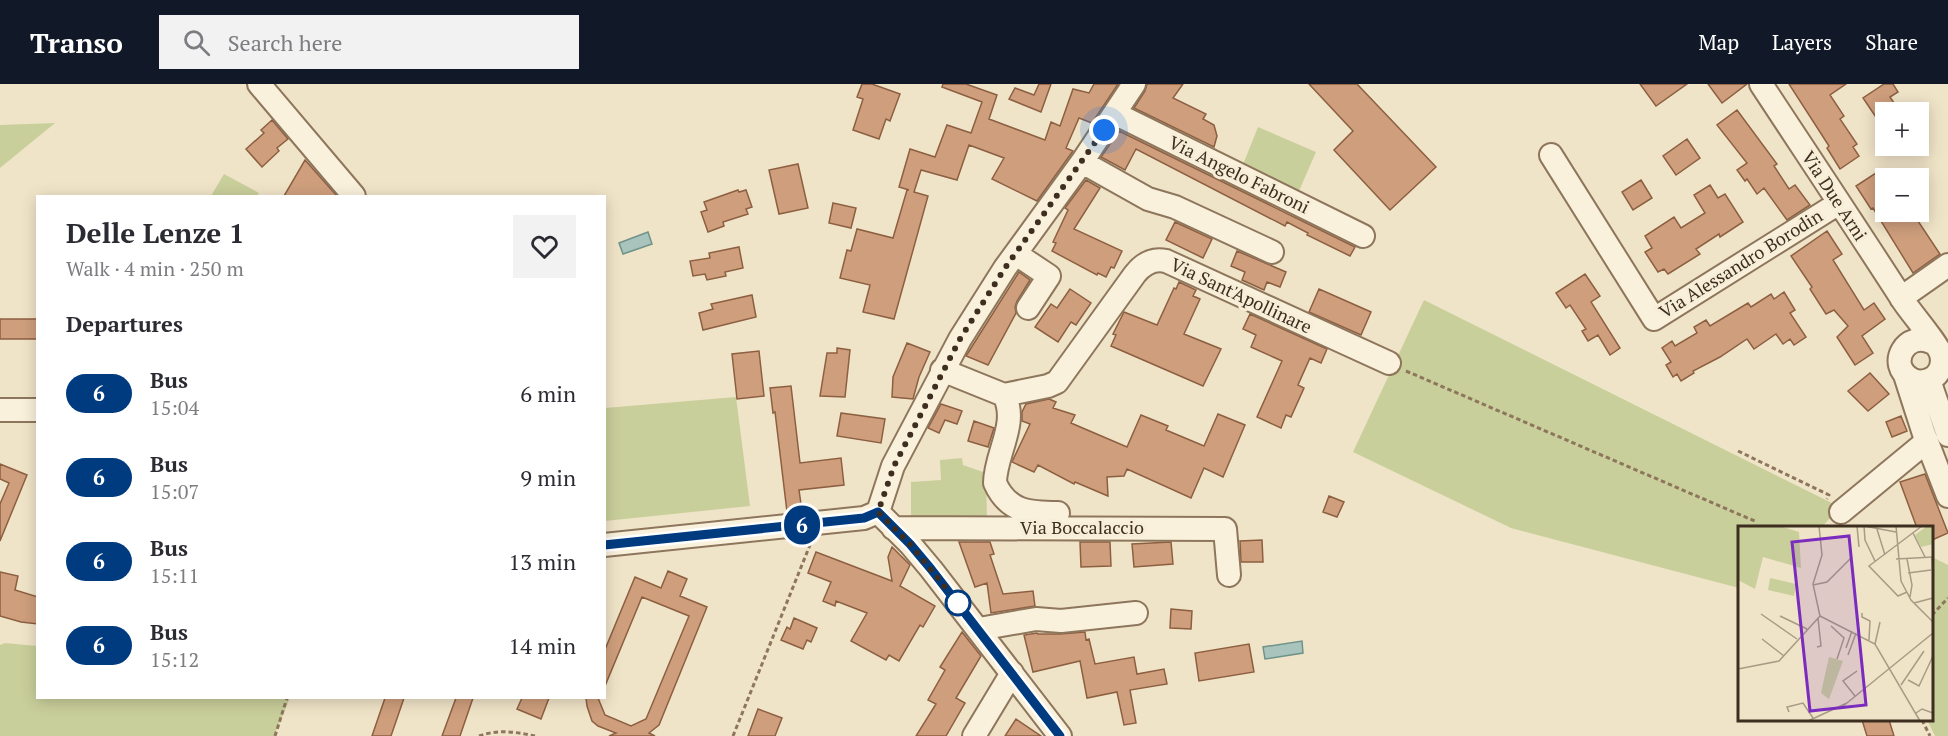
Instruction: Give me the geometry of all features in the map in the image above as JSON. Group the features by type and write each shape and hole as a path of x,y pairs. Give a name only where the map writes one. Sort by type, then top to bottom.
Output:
{"street":[{"path":"259,84 353,195"},
{"path":"886,520 894,466 942,370 964,332 1016,254 1116,114 1134,84"},
{"name":"Via Due Arni","path":"1761,84 1904,303 1941,355"},
{"name":"Via Angelo Fabroni","path":"1116,114 1363,236"},
{"name":"Via Alessandro Borodin","path":"1551,155 1654,319 1839,203"},
{"path":"1082,162 1149,199 1175,207 1272,252"},
{"path":"1016,254 1049,276 1028,308"},
{"name":"Via Sant'Apollinare","path":"1004,395 1057,382 1135,274 1143,265 1157,260 1166,261 1389,363"},
{"path":"1904,303 1948,265"},
{"name":"Via Due Arni","path":"1904,303 1911,329 1910,342"},
{"path":"1905,375 1916,381 1929,380 1939,372 1941,355 1919,339 1910,342 1903,349 1900,357 1901,367 1905,375 1938,438"},
{"path":"942,370 1004,395 1009,421 995,483 1000,495 1012,505 1034,513 1229,513"},
{"path":"1929,380 1948,496"},
{"path":"0,410 36,410"},
{"path":"1833,508 1938,438"},
{"path":"606,545 872,516 886,520 910,544 979,629 1060,736"},
{"name":"Via Boccalaccio","path":"886,520 1225,529 1229,575"},
{"path":"979,629 1036,619 1061,621 1136,613"},
{"path":"974,736 1012,673"}],"path":[{"path":"1389,363 1757,522"},
{"path":"1738,451 1828,495 1833,508"},
{"path":"733,736 819,523"},
{"path":"1933,614 1948,598"},
{"path":"275,736 287,699"},
{"path":"1922,721 1930,736"},
{"path":"479,736 508,731 535,736"}],"green space":[{"path":"55,123 0,168 0,125"},
{"path":"1258,127 1316,152 1299,191 1242,167"},
{"path":"224,174 259,193 258,195 212,195"},
{"path":"1424,300 1840,507 1823,526 1738,526 1738,588 1511,528 1353,452"},
{"path":"736,397 750,506 606,521 606,408"},
{"path":"962,458 963,465 986,473 987,520 911,520 911,482 941,480 940,460"},
{"path":"1933,558 1948,565 1948,736 1935,736 1928,721 1933,721"},
{"path":"5,643 36,646 36,699 290,699 274,736 0,736 0,645"}],"water":[{"path":"648,232 652,244 623,254 619,243"},
{"path":"1302,641 1303,653 1265,659 1263,647"}],"building":[{"path":"862,84 872,84 900,94 890,121 886,119 879,139 853,130 863,99 857,97"},
{"path":"943,84 966,84 997,95 989,119 1045,140 1051,122 1060,126 1073,89 1089,93 1094,84 1118,84 1092,123 1079,118 1066,148 1073,151 1037,201 992,179 1004,158 969,145 957,180 921,170 914,192 928,196 894,319 863,312 870,285 840,278 847,250 851,251 857,229 893,238 907,190 909,190 899,187 910,149 935,157 947,125 971,133 982,102 942,87"},
{"path":"1039,84 1051,84 1041,112 1009,99 1015,88 1034,95"},
{"path":"1147,84 1183,84 1173,98 1206,114 1203,119 1214,125 1217,136 1214,147 1134,108"},
{"path":"1309,84 1357,84 1436,167 1390,210 1334,150 1353,131"},
{"path":"1640,84 1687,84 1656,106"},
{"path":"1708,84 1747,84 1722,103"},
{"path":"1789,84 1846,84 1830,95 1844,116 1840,119 1857,144 1853,147 1859,156 1840,169 1827,148 1829,146"},
{"path":"1884,84 1893,84 1898,92 1890,97 1893,102 1875,102 1875,116 1863,98"},
{"path":"1737,110 1777,164 1774,166 1789,189 1795,185 1810,205 1787,220 1764,188 1757,194 1747,179 1745,181 1737,170 1747,163 1717,125"},
{"path":"272,120 288,139 277,148 279,151 262,167 246,149 264,133 261,130"},
{"path":"1119,131 1355,247 1350,256 1307,235 1308,233 1287,222 1285,226 1136,149 1125,170 1101,157"},
{"path":"1687,139 1700,158 1676,175 1663,156"},
{"path":"305,160 336,195 285,195"},
{"path":"798,164 808,208 779,214 769,170"},
{"path":"1875,174 1875,211 1873,208 1871,209 1856,186"},
{"path":"1086,180 1100,188 1074,229 1122,251 1114,268 1111,267 1106,277 1098,273 1097,275 1052,251 1056,243 1053,242 1068,210 1065,208"},
{"path":"1641,180 1652,198 1633,210 1622,192"},
{"path":"1710,185 1718,198 1725,194 1743,222 1696,249 1700,254 1668,274 1664,269 1658,272 1645,252 1652,248 1645,236 1674,217 1681,228 1705,213 1694,195"},
{"path":"738,190 739,192 746,190 752,207 746,209 748,214 723,222 724,226 708,232 701,212 707,210 704,202"},
{"path":"833,203 856,208 851,228 829,223"},
{"path":"1175,222 1212,239 1203,258 1166,240"},
{"path":"1882,222 1919,222 1940,254 1913,273"},
{"path":"1827,231 1842,254 1833,260 1864,310 1874,303 1885,319 1862,336 1873,353 1855,365 1837,337 1848,326 1834,310 1826,314 1810,289 1812,287 1791,256"},
{"path":"739,247 743,268 725,272 726,276 707,280 705,274 693,276 690,261 710,258 709,253"},
{"path":"1237,251 1286,272 1280,287 1267,282 1264,290 1242,280 1245,272 1231,266"},
{"path":"1019,272 1030,280 1017,301 1016,313 988,365 966,356"},
{"path":"1585,274 1600,296 1591,302 1620,348 1610,355 1598,335 1588,341 1582,331 1586,329 1570,305 1566,308 1556,293"},
{"path":"1179,282 1196,290 1193,296 1200,299 1184,334 1221,349 1203,386 1111,346 1116,335 1113,334 1124,312 1157,325"},
{"path":"1070,289 1091,303 1076,325 1071,322 1058,342 1035,327 1051,304 1057,308"},
{"path":"1319,289 1371,312 1361,335 1309,312"},
{"path":"1784,292 1795,310 1790,313 1806,337 1794,345 1790,339 1783,344 1776,334 1754,349 1747,339 1693,371 1694,373 1681,381 1677,374 1673,377 1666,365 1671,362 1662,348 1672,341 1675,346 1697,333 1694,327 1706,320 1710,326 1748,303 1751,307 1771,294 1774,299"},
{"path":"752,295 756,317 703,330 699,313 713,309 711,304"},
{"path":"1250,314 1327,349 1321,363 1310,358 1298,385 1304,388 1291,417 1286,415 1281,428 1257,417 1282,361 1251,347 1256,335 1243,329"},
{"path":"0,319 36,319 36,339 0,339"},
{"path":"907,343 930,352 919,377 913,399 892,397 893,377"},
{"path":"837,348 850,350 845,397 820,396 827,353 837,353"},
{"path":"759,351 764,396 737,399 732,354"},
{"path":"1870,373 1889,394 1868,411 1848,391"},
{"path":"791,386 800,463 841,458 844,485 799,490 802,511 787,512 770,388"},
{"path":"1049,399 1056,402 1053,408 1075,415 1071,423 1127,447 1141,415 1168,426 1166,430 1204,446 1218,414 1245,425 1223,477 1204,468 1191,498 1127,469 1124,476 1107,477 1108,496 1075,482 1074,484 1038,465 1034,472 1012,462 1030,424 1022,421 1022,412 1026,404"},
{"path":"941,404 962,411 957,424 945,420 939,433 928,428"},
{"path":"841,413 885,419 881,443 837,436"},
{"path":"1901,416 1907,431 1892,437 1886,422"},
{"path":"974,421 994,428 988,447 968,441"},
{"path":"0,464 27,475 0,541 0,504 9,483 0,479"},
{"path":"1925,474 1948,533 1933,540 1933,526 1916,526 1900,482"},
{"path":"1329,496 1344,502 1337,517 1323,512"},
{"path":"1262,540 1263,562 1241,562 1240,541"},
{"path":"959,542 990,542 994,554 990,555 1003,594 1033,591 1035,606 991,613 987,583 975,587"},
{"path":"1080,542 1110,542 1111,566 1081,567"},
{"path":"1171,542 1173,564 1134,567 1132,544"},
{"path":"892,547 910,565 900,586 935,606 923,627 920,625 899,661 889,655 886,660 851,641 867,613 836,601 835,606 823,601 831,582 808,573 816,552 892,581 888,557"},
{"path":"668,571 687,579 680,596 707,607 659,725 649,733 655,736 609,736 616,733 592,721 586,699 598,699 605,715 631,726 646,719 689,616 642,597 606,684 606,647 635,577 661,588"},
{"path":"0,572 18,576 15,590 36,596 36,624 0,616"},
{"path":"1171,609 1192,611 1191,629 1170,628"},
{"path":"794,618 817,628 811,642 807,640 803,649 781,640 787,627 790,629"},
{"path":"962,632 981,656 956,698 965,703 946,736 916,736 936,704 928,700 945,670 940,667"},
{"path":"1085,632 1095,664 1134,657 1137,674 1164,669 1167,684 1130,690 1136,723 1124,725 1117,692 1087,698 1080,661 1033,672 1024,635"},
{"path":"1249,644 1254,672 1199,681 1195,653"},
{"path":"385,699 404,699 391,736 372,736"},
{"path":"456,699 473,699 460,736 442,736"},
{"path":"522,699 549,699 541,719 517,709"},
{"path":"758,709 782,718 775,736 748,736"},
{"path":"1016,719 1041,736 1005,736"},
{"path":"1862,721 1889,721 1894,736 1867,736"}],"bus line":[{"name":"6","path":"606,545 864,518 878,512 931,569 1060,736"}],"route":[{"path":"958,603 910,544 878,512 894,466 960,339 1005,268 1104,130"}]}
